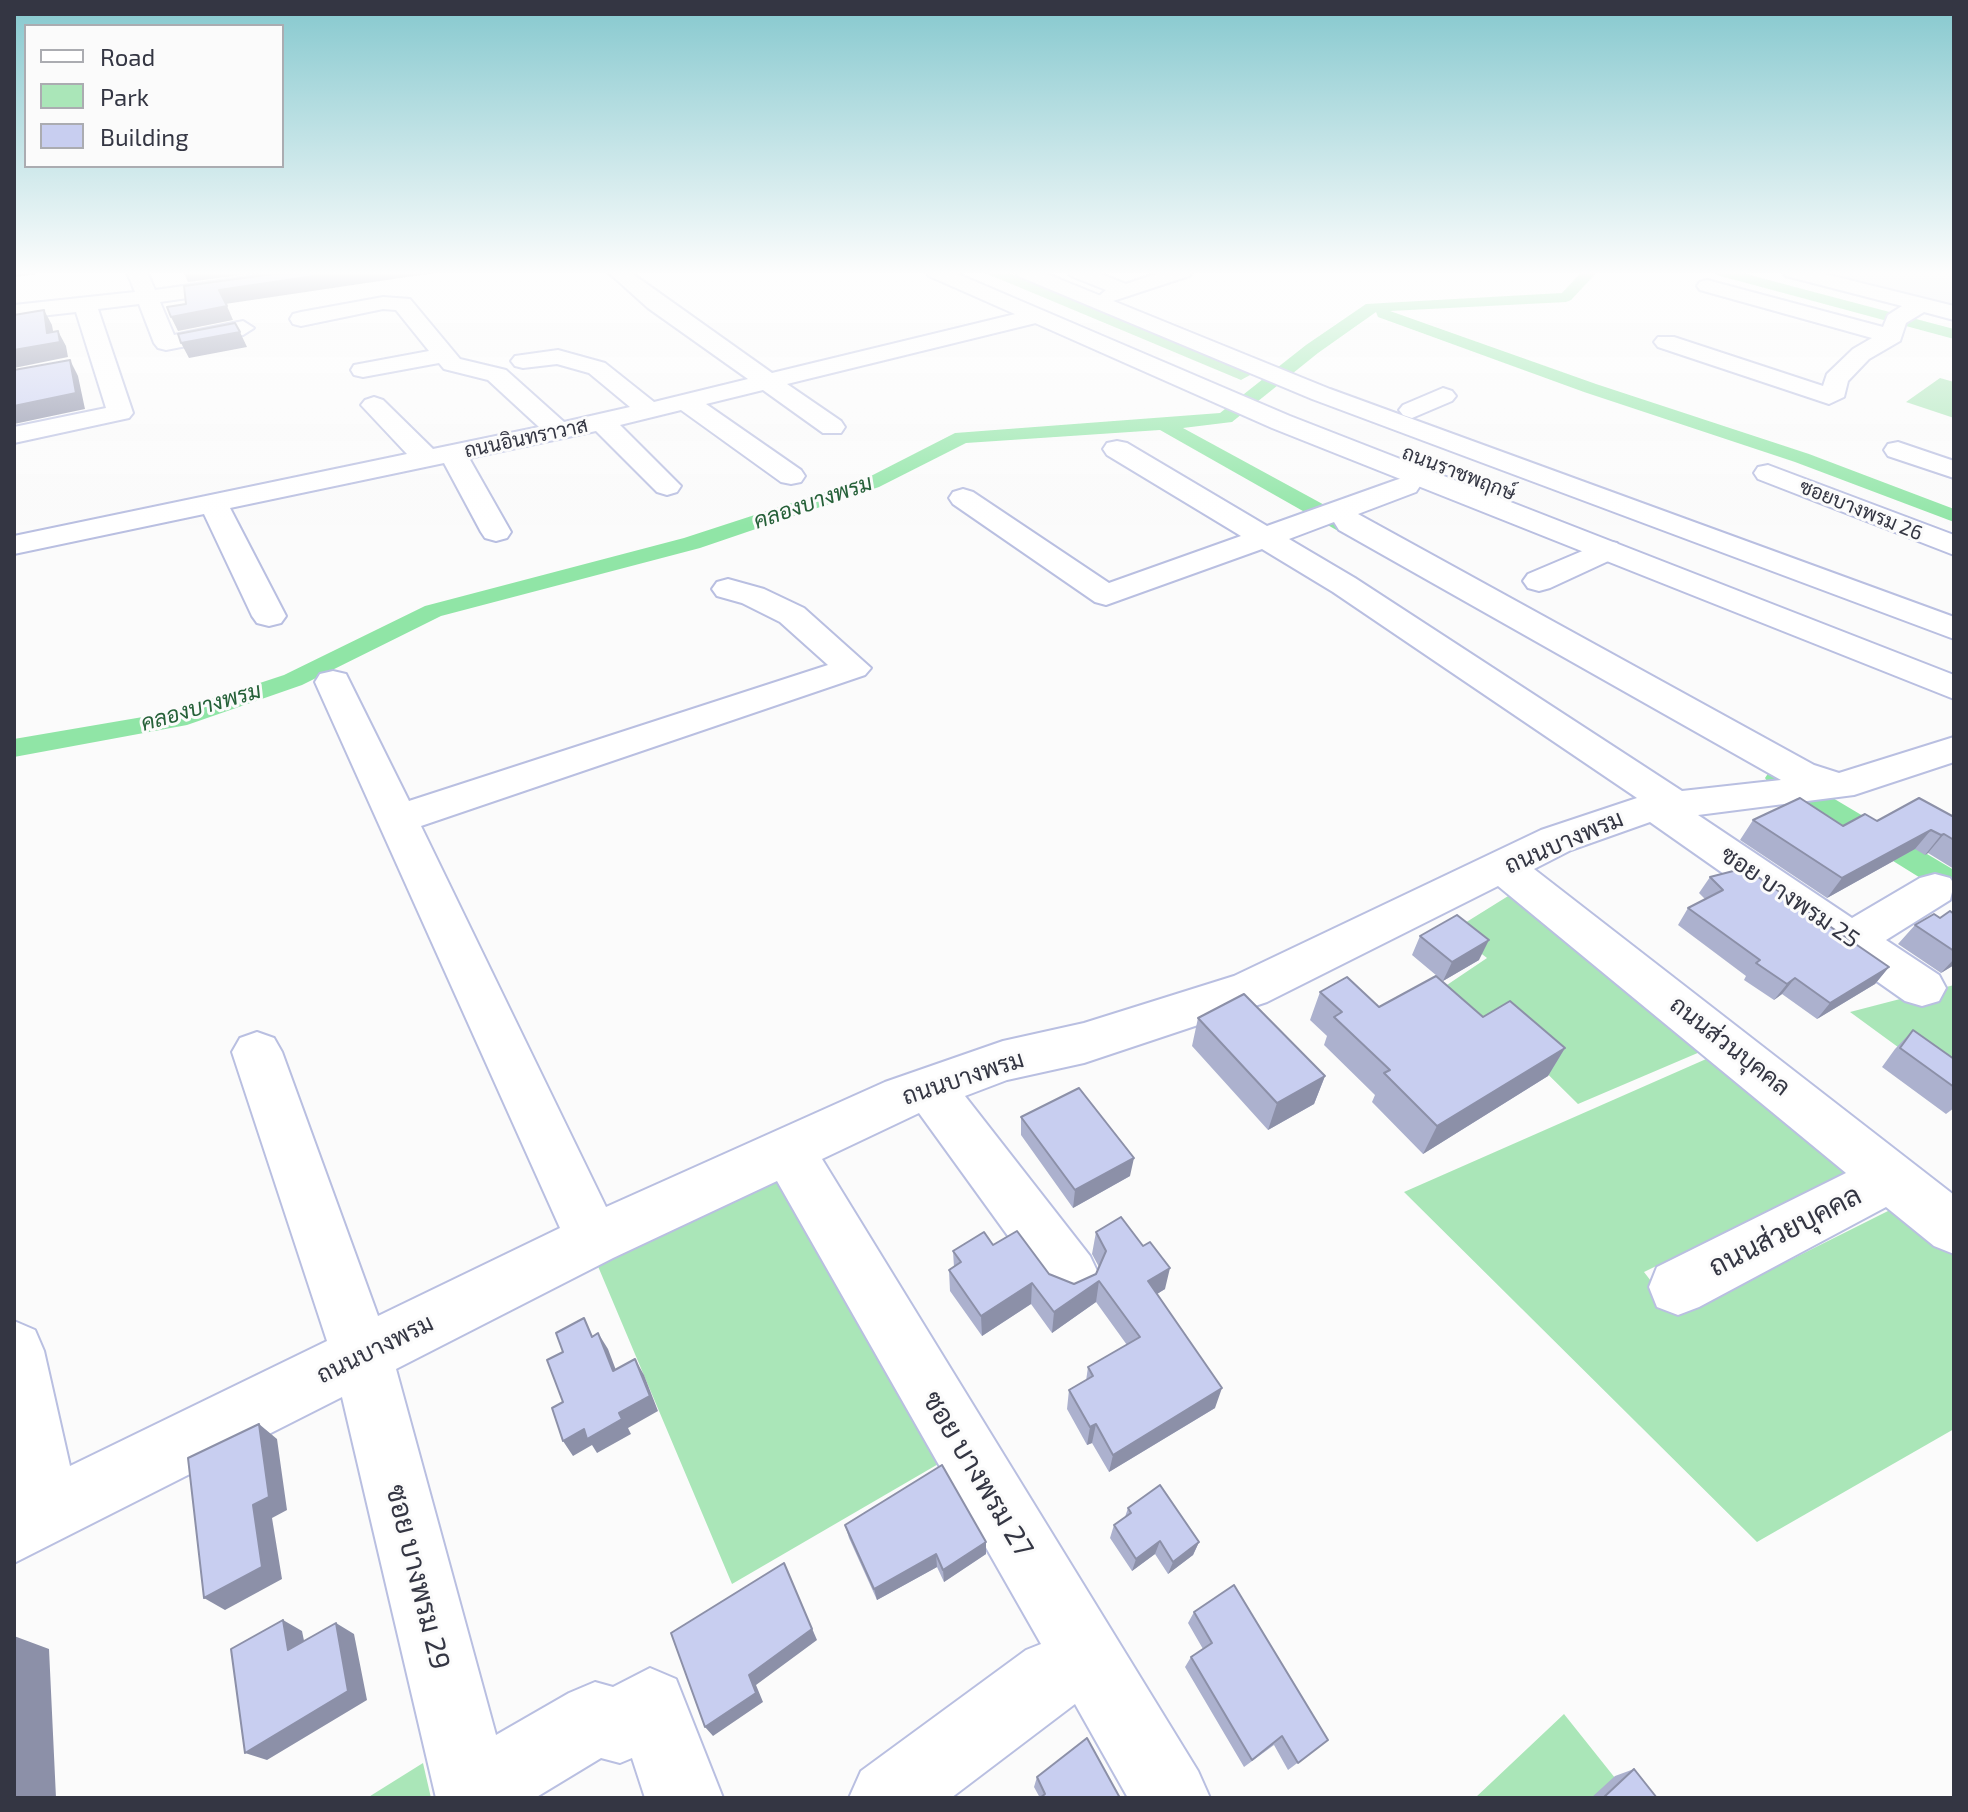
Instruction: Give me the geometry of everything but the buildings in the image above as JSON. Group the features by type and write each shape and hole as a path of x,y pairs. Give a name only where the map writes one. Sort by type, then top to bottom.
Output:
{"street":[{"path":"14,435 120,413 101,357"},
{"path":"363,370 437,357"},
{"path":"447,357 452,364 497,375 558,431"},
{"path":"523,361 558,357 597,368 650,411"},
{"path":"733,357 832,427"},
{"name":"ถนนอินทราวาส","path":"14,545 602,422 877,357"},
{"path":"1129,357 1224,398 1309,402 1399,476"},
{"name":"ถนนราชพฤกษ์","path":"1164,357 1309,402 1954,629"},
{"name":"ถนนราชพฤกษ์","path":"1246,357 1255,360 1309,402 1663,550 1951,683"},
{"path":"1248,357 1255,360"},
{"path":"1710,357 1829,396 1835,392 1836,379 1858,357"},
{"path":"73,366 102,361"},
{"path":"1412,410 1443,396"},
{"path":"686,402 791,476"},
{"name":"ถนนราชพฤกษ์","path":"1309,402 1412,410 1954,608"},
{"path":"374,405 440,456 496,532"},
{"path":"602,422 667,486"},
{"name":"ซอย บางพรม 25","path":"1117,449 1358,594 1666,806 1922,988"},
{"path":"1898,450 1953,454"},
{"name":"ซอยบางพรม 26","path":"1768,473 1954,546"},
{"path":"963,498 1106,595 1266,537 1399,476 1436,477 1617,542 1663,550"},
{"name":"ถนนราชพฤกษ์","path":"1399,476 1453,489 1951,683"},
{"path":"1382,511 1453,489"},
{"path":"213,503 269,616"},
{"path":"1336,506 1350,524 1800,774 1914,800"},
{"path":"1539,581 1606,550"},
{"path":"398,819 851,670 850,662 792,615 753,596 728,589"},
{"path":"333,682 593,1240"},
{"name":"ถนนบางพรม","path":"31,1520 593,1240 896,1100 1003,1061 1084,1043 1250,989 1556,840 1622,815 1666,806 1847,783 1954,748"},
{"name":"ถนนส่วนบุคคล","path":"1503,867 1893,1176 1954,1228"},
{"path":"1852,939 1935,889"},
{"name":"ซอย บางพรม 29","path":"257,1052 362,1355 474,1795"},
{"path":"930,1089 1070,1275"},
{"name":"ซอย บางพรม 27","path":"787,1149 1171,1798"},
{"name":"ถนนส่วยบุคคล","path":"1678,1287 1893,1176"},
{"path":"14,1351 31,1520"},
{"path":"888,1798 1052,1676"},
{"path":"474,1795 595,1719 620,1726 650,1705 684,1798"}],"green space":[{"path":"1185,357 1210,357 1252,374 1241,380"},
{"path":"1940,378 1954,382 1954,418 1906,402"},
{"path":"1513,893 1707,1049 1578,1104 1498,1025 1480,1021 1441,989 1487,958 1452,931"},
{"path":"1954,985 1954,1088 1850,1012"},
{"path":"1713,1056 1853,1170 1644,1272 1678,1316 1904,1203 1954,1247 1954,1429 1757,1542 1404,1192"},
{"path":"784,1175 952,1456 732,1584 597,1264"},
{"path":"1564,1714 1631,1798 1475,1798"},
{"path":"423,1763 431,1798 367,1798"}],"waterway":[{"name":"คลองบางพรม","path":"14,748 177,719 293,680 433,611 692,543 872,483 962,437 1137,427 1225,418 1302,357"},
{"path":"1502,357 1802,458 1954,516"},
{"path":"1164,425 1355,531"},
{"path":"1779,778 1954,884"}]}
